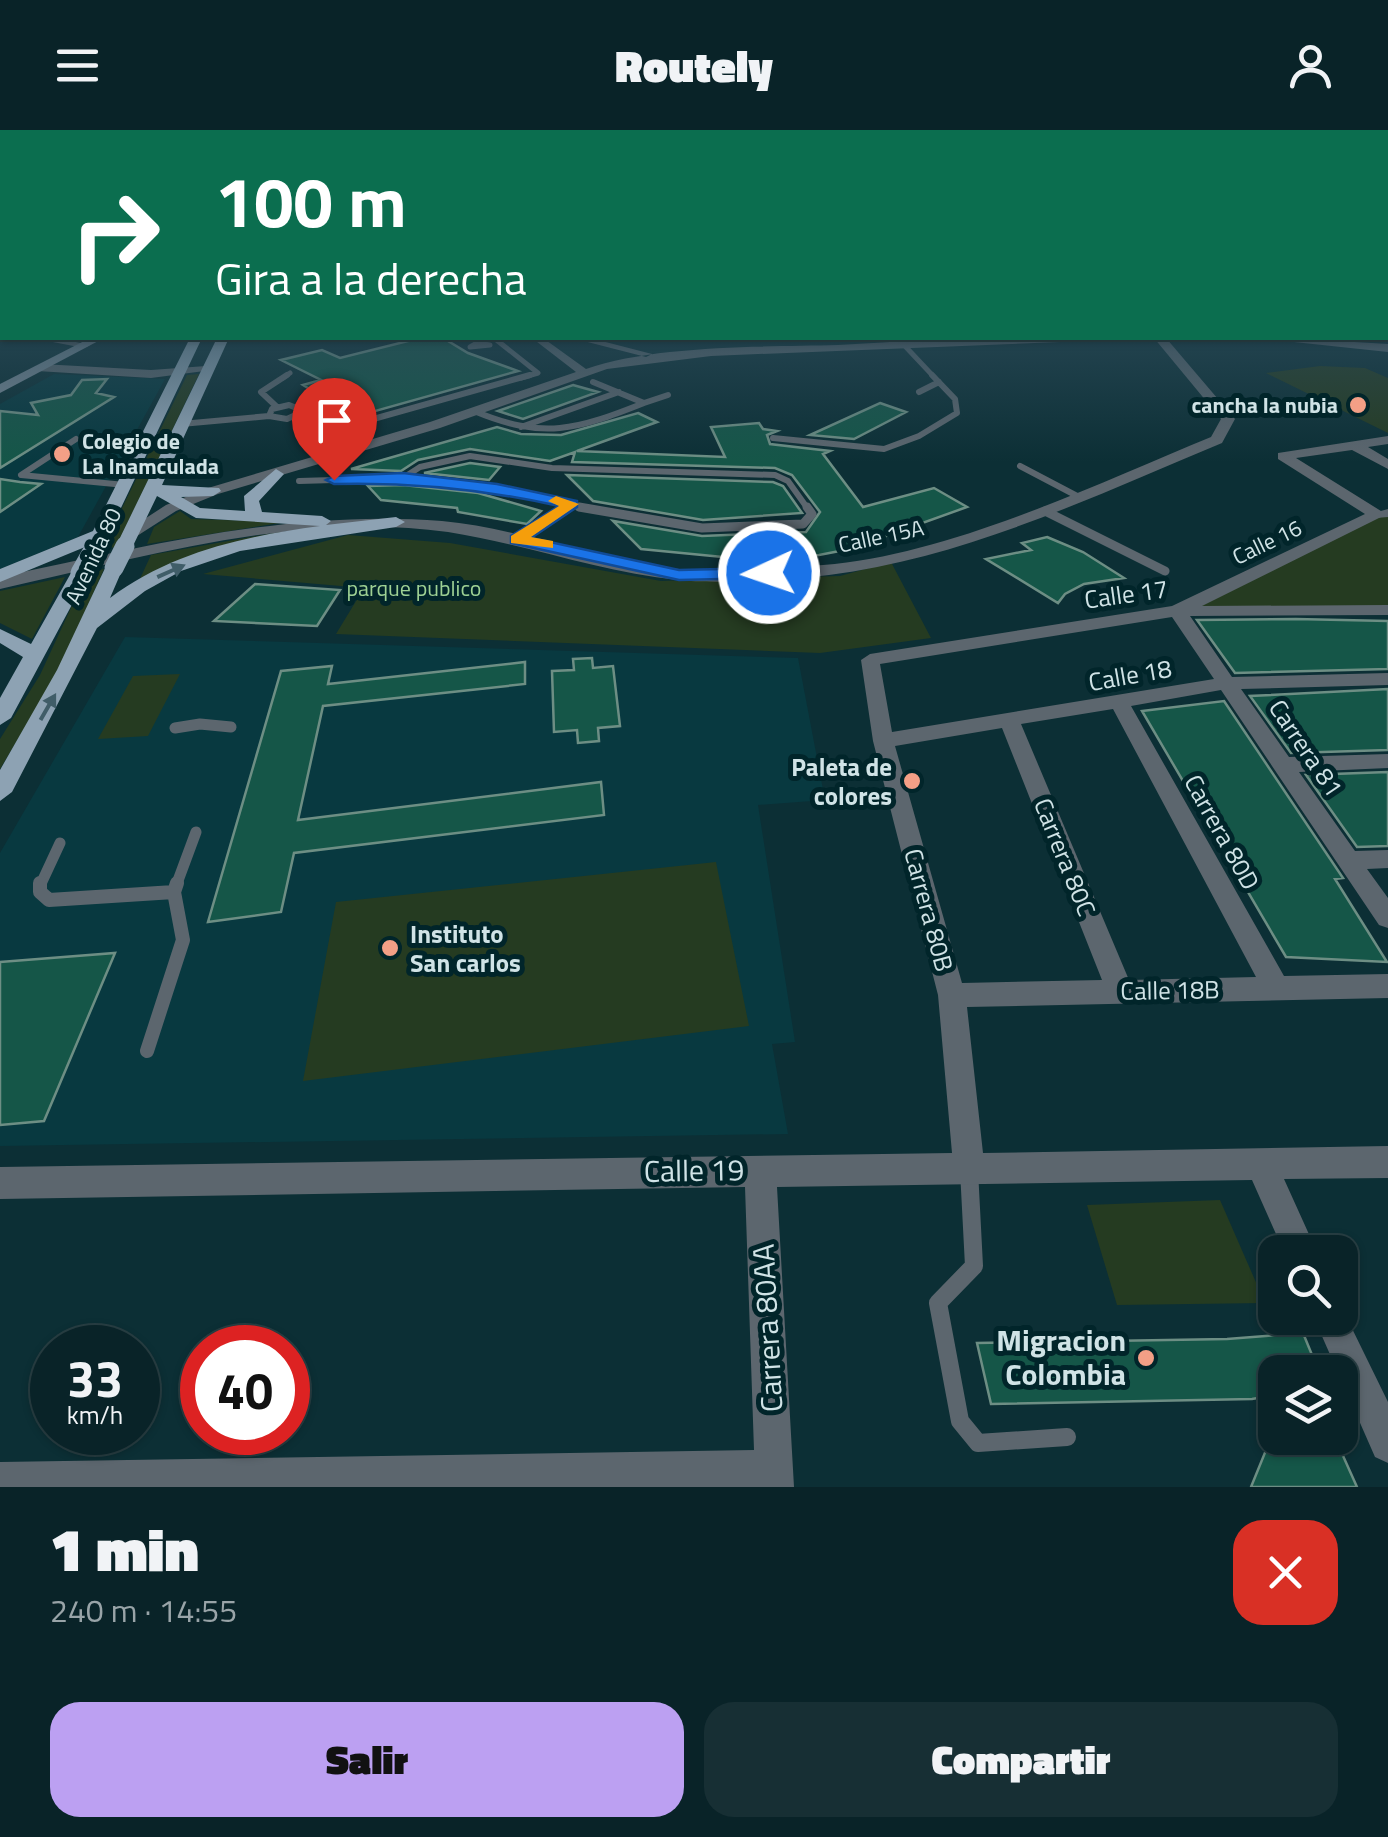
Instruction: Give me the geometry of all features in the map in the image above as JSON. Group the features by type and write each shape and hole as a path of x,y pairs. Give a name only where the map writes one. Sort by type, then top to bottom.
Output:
{"main road":[{"path":"0,390 94,340"},
{"name":"Avenida 80","path":"0,718 96,542 195,340"},
{"name":"Avenida 80","path":"0,792 90,624 128,540 158,489 182,424 222,340"},
{"path":"254,518 250,500 276,474"},
{"path":"158,489 213,491"},
{"path":"158,489 204,515 367,522"},
{"path":"90,624 147,582 195,560 285,538 396,522"},
{"path":"0,580 96,542"},
{"path":"0,635 36,655"}],"street":[{"path":"51,340 84,345"},
{"path":"539,340 551,351 572,346 664,357 994,340"},
{"name":"Calle 15A","path":"0,580 233,533 367,522 396,522 517,540 688,576 801,572 922,552 1080,497 1206,448 1221,436 1228,419 1164,340"},
{"path":"1313,340 1388,348"},
{"path":"572,346 588,377"},
{"path":"128,540 180,504 213,491 664,357"},
{"path":"41,368 180,373 206,370"},
{"path":"1382,513 1283,456 1388,440"},
{"path":"1354,445 1388,465"},
{"name":"Calle 16","path":"1177,610 1382,513"},
{"name":"Calle 17","path":"873,657 1177,610 1388,610"},
{"name":"Carrera 81","path":"1177,610 1388,918"},
{"name":"Carrera 80B","path":"873,657 868,665 883,741 952,995 970,1168"},
{"name":"Calle 18","path":"883,741 1228,683 1388,679"},
{"name":"Carrera 80D","path":"1120,702 1276,988"},
{"name":"Carrera 80C","path":"1010,722 1120,991"},
{"path":"1286,765 1388,761"},
{"path":"1349,860 1388,859"},
{"name":"Calle 18B","path":"952,995 1388,986"},
{"name":"Calle 19","path":"0,1184 1388,1162"},
{"path":"1261,1164 1293,1235"},
{"name":"Carrera 80AA","path":"760,1169 774,1478"},
{"path":"1338,1335 1388,1444"},
{"path":"0,1481 774,1478"}],"lane":[{"path":"182,424 268,416 352,425 538,373 495,342"},
{"path":"773,438 863,448 901,444 957,413 955,399 902,342"},
{"path":"290,372 261,392 277,407 302,407 304,411 292,417"},
{"path":"588,377 644,403"},
{"path":"919,392 939,382"},
{"path":"517,429 620,392"},
{"path":"474,412 517,429 562,434 668,395"},
{"path":"268,416 277,407"},
{"path":"76,439 21,475 125,485"},
{"path":"299,481 403,478 497,488 638,520 702,528 789,526 803,524 812,514 788,481 738,472 552,468 470,456 431,464 403,478"},
{"path":"1020,466 1080,497"},
{"path":"517,540 572,504"},
{"path":"1045,510 1165,572"},
{"path":"175,728 200,724 231,727"},
{"path":"147,1051 184,940 174,892 196,832"},
{"path":"60,842 40,879 40,892 48,900 174,892"},
{"path":"970,1168 974,1266 938,1303 960,1422 978,1443 1067,1437"}],"shaded area":[{"name":"Colegio de La Inamculada","path":"54,374 165,379 78,537 0,569 0,404"},
{"name":"Instituto San carlos","path":"125,637 798,658 825,800 758,805 795,1042 772,1044 788,1134 0,1146 0,853"}],"green space":[{"name":"cancha la nubia","path":"1320,366 1365,368 1388,378 1388,433 1266,373"},
{"path":"199,374 116,547 102,549 187,375"},
{"path":"180,511 191,519 286,522 147,544 154,527"},
{"path":"1388,513 1388,610 1177,611"},
{"path":"284,531 269,539 138,583 151,555"},
{"name":"parque publico","path":"348,535 450,543 661,581 840,576 891,562 931,638 820,653 336,634 364,588 203,574"},
{"path":"104,569 58,672 0,769 0,739 40,675 87,573"},
{"path":"65,577 32,639 0,623 0,591"},
{"path":"180,674 148,736 98,739 133,676"},
{"path":"716,862 749,1026 303,1081 336,902"},
{"path":"1220,1200 1258,1287 1258,1303 1117,1305 1087,1205"}],"building":[{"path":"412,340 446,340 468,353 518,371 354,417 303,385 321,380 281,360 322,350 340,358"},
{"path":"107,379 96,393 114,397 0,468 0,411 38,415 31,403 71,395 82,380"},
{"path":"573,385 598,392 523,419 498,411"},
{"path":"880,403 906,412 854,439 810,435"},
{"path":"638,413 657,422 577,451 725,457 711,427 759,423 763,429 777,431 767,435 770,444 830,451 823,454 863,507 934,488 967,507 850,549 819,555 733,558 641,549 613,521 702,536 806,532 820,512 792,475 775,468 572,462 575,452 550,461 470,449 418,460 401,471 351,469 497,427 521,434 561,435"},
{"path":"470,463 500,467 489,480 424,473"},
{"path":"567,475 773,482 783,486 802,513 703,520 593,501"},
{"path":"0,479 20,482 41,484 0,512"},
{"path":"403,485 478,493 541,511 527,524 458,512 457,508 381,500 368,486"},
{"path":"1047,537 1083,552 1124,578 1084,584 1065,594 1058,603 986,559 1031,550 1022,543"},
{"path":"255,584 340,590 317,626 214,621"},
{"path":"1197,620 1388,621 1388,669 1235,673"},
{"path":"592,658 593,668 613,666 620,726 598,728 599,741 578,743 577,730 554,732 552,671 574,670 573,659"},
{"path":"525,662 525,684 323,706 298,820 601,782 604,815 294,853 281,912 208,922 281,671 332,666 328,684"},
{"path":"1388,689 1388,750 1291,753 1250,696"},
{"path":"1224,701 1343,878 1335,879 1387,962 1286,957 1142,711"},
{"path":"1388,772 1388,846 1357,847 1306,775"},
{"path":"115,953 44,1121 0,1125 0,962"},
{"name":"Migracion Colombia","path":"1304,1335 1312,1355 1258,1355 1258,1398 1252,1399 991,1404 977,1343"},
{"path":"1264,1455 1343,1455 1357,1487 1251,1487"}],"slow traffic":[{"path":"547,545 517,540 572,504 556,501"}],"place":[{"name":"cancha la nubia","path":"1358,405"},
{"name":"Colegio de La Inamculada","path":"62,454"},
{"name":"Paleta de colores","path":"912,781"},
{"name":"Instituto San carlos","path":"390,948"},
{"name":"Migracion Colombia","path":"1146,1358"}],"route":[{"path":"334,480 403,478 456,482 572,504 517,540 679,575 769,573"}]}
